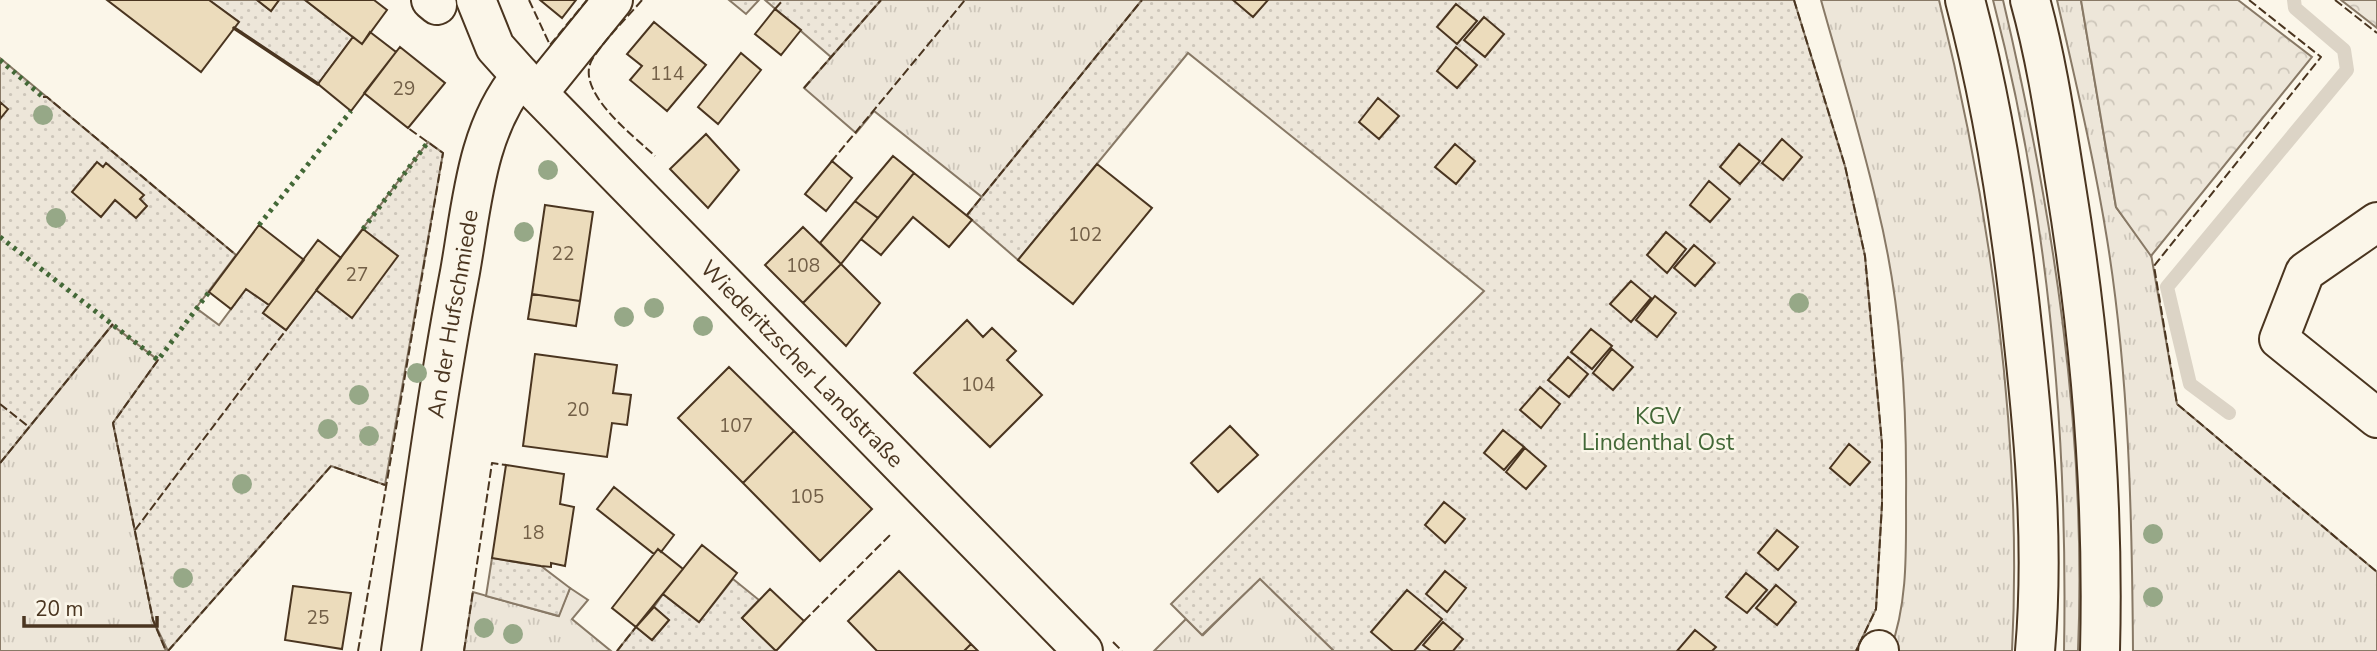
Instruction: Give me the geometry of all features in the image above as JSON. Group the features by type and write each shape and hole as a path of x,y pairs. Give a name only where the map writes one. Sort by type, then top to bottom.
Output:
{"street":[{"path":"476,0 495,47 530,85"},
{"name":"An der Hufschmiede","path":"401,651 449,326 480,161 494,117 505,96 530,85 613,0"},
{"path":"1965,0 1994,132 2024,339 2035,446 2038,617 2035,651"},
{"path":"2030,0 2056,121 2081,278 2098,442 2100,651"},
{"name":"Wiederitzscher Landstraße","path":"530,85 1083,651"},
{"path":"2377,222 2305,272 2279,339 2377,418"}],"green space":[{"path":"209,0 257,0 271,11 279,0 305,0 353,37 318,84 234,28 238,21"},
{"path":"729,0 759,0 746,14"},
{"path":"765,0 881,0 831,57"},
{"path":"881,0 1142,0 982,197 874,111 856,133 804,88"},
{"name":"KGV Lindenthal Ost","path":"1142,0 1794,0 1845,166 1865,256 1882,444 1882,504 1876,609 1856,651 1334,651 1260,579 1202,635 1171,604 1484,291 1188,53 1018,260 967,215"},
{"path":"1821,0 1939,0 1973,159 1999,323 2012,489 2012,651 1890,651 1900,614 1906,557 1906,462 1901,351 1892,278 1871,179"},
{"path":"1993,0 2003,0 2021,80 2051,241 2063,323 2077,487 2078,651 2064,651 2058,405 2041,241 2028,160"},
{"path":"2057,0 2081,0 2116,207 2151,254 2177,404 2377,572 2377,651 2133,651 2128,445 2120,341 2096,179"},
{"path":"2081,0 2238,0 2312,57 2151,256 2116,207"},
{"path":"2341,0 2377,0 2377,28"},
{"path":"0,58 236,255 196,308 219,325 246,289 269,305 263,313 286,330 428,142 443,153 385,485 331,466 168,651 153,620 113,423 158,360 112,325 0,463"},
{"path":"113,324 158,360 113,423 153,620 166,651 0,651 0,463"},
{"path":"492,558 541,566 570,588 559,616 486,596"},
{"path":"1260,578 1334,651 1154,651 1186,619 1203,635"},
{"path":"733,579 759,600 742,618 776,651 617,651 636,627 652,640 669,620 654,607 663,594 699,622"},
{"path":"570,588 588,600 572,619 611,651 464,651 473,592 558,616"}],"building":[{"path":"107,0 209,0 239,22 201,72"},
{"path":"257,0 279,0 271,11"},
{"path":"305,0 374,0 387,10 362,44"},
{"path":"540,0 576,0 562,18"},
{"path":"1233,0 1268,0 1253,17"},
{"path":"1456,4 1477,21 1457,44 1437,27"},
{"path":"775,9 801,30 781,55 755,34"},
{"path":"1484,17 1504,34 1485,57 1464,40"},
{"path":"654,22 706,65 667,111 630,80 642,66 627,54"},
{"path":"370,32 396,52 351,111 318,84 353,37 362,44"},
{"path":"400,47 445,83 408,128 364,93"},
{"path":"1456,47 1477,65 1457,88 1437,71"},
{"path":"741,53 761,70 718,124 698,107"},
{"path":"1378,98 1399,116 1379,139 1359,122"},
{"path":"0,102 8,109 0,119"},
{"path":"706,134 739,170 708,208 670,169"},
{"path":"1782,139 1802,157 1783,180 1762,163"},
{"path":"1455,144 1475,161 1456,184 1435,167"},
{"path":"1739,144 1760,161 1740,184 1720,167"},
{"path":"893,156 914,173 878,218 855,201"},
{"path":"832,161 852,178 826,211 805,194"},
{"path":"97,162 103,167 106,163 144,195 140,199 147,206 136,218 115,200 101,217 72,192"},
{"path":"1097,164 1152,208 1073,304 1018,260"},
{"path":"914,173 972,220 949,247 913,217 881,255 861,239"},
{"path":"1709,181 1730,199 1710,222 1690,205"},
{"path":"855,201 878,218 841,264 820,243"},
{"path":"545,205 593,212 580,301 532,294"},
{"path":"259,225 304,260 269,305 246,289 231,309 209,292"},
{"path":"803,227 841,264 803,303 765,265"},
{"path":"363,229 398,256 352,318 316,290"},
{"path":"1666,232 1686,249 1667,273 1647,255"},
{"path":"318,240 341,258 286,330 263,313"},
{"path":"1694,245 1715,263 1695,286 1674,268"},
{"path":"841,264 880,303 846,346 803,303"},
{"path":"1631,281 1651,298 1631,322 1610,304"},
{"path":"532,294 580,301 576,326 528,319"},
{"path":"1655,296 1676,313 1657,337 1636,320"},
{"path":"967,320 983,337 992,328 1016,351 1007,360 1042,395 990,447 914,373"},
{"path":"1591,329 1612,346 1592,369 1571,352"},
{"path":"1612,349 1633,367 1613,390 1593,373"},
{"path":"535,354 617,365 613,393 631,395 627,425 612,423 607,457 523,446"},
{"path":"1568,357 1588,374 1569,397 1548,380"},
{"path":"729,367 794,431 743,483 678,418"},
{"path":"1540,387 1560,404 1541,428 1520,410"},
{"path":"1230,426 1258,455 1218,492 1191,463"},
{"path":"1503,430 1524,447 1504,470 1484,453"},
{"path":"794,431 872,509 820,561 743,483"},
{"path":"1849,444 1870,462 1850,485 1830,468"},
{"path":"1525,448 1546,466 1526,489 1506,472"},
{"path":"506,465 564,474 560,504 574,507 565,566 551,563 551,567 541,566 492,558"},
{"path":"614,487 674,535 661,552 658,549 654,554 597,509"},
{"path":"1444,502 1465,519 1445,543 1425,525"},
{"path":"1777,530 1798,547 1778,570 1758,553"},
{"path":"702,545 737,573 699,622 663,594"},
{"path":"658,549 683,569 636,627 612,608"},
{"path":"899,571 971,644 964,651 877,651 848,621"},
{"path":"1445,571 1466,588 1447,612 1426,594"},
{"path":"1746,573 1767,590 1747,613 1726,597"},
{"path":"1776,585 1796,602 1777,625 1756,608"},
{"path":"293,586 351,593 342,649 285,640"},
{"path":"770,589 804,621 776,651 742,618"},
{"path":"1407,590 1442,619 1414,651 1393,651 1371,632"},
{"path":"654,607 669,620 652,640 636,627"},
{"path":"1443,622 1463,639 1453,651 1431,651 1423,645"},
{"path":"1695,630 1716,647 1712,651 1677,651"},
{"path":"971,644 978,651 964,651"}],"waterway":[{"path":"2229,413 2190,384 2167,287 2347,70 2344,50 2295,8 2294,0"}],"hedge":[{"path":"0,60 43,97"},
{"path":"259,225 351,111"},
{"path":"363,229 428,142"},
{"path":"0,237 158,360 209,292"}],"fence":[{"path":"529,0 550,45 587,0"},
{"path":"642,0 598,51 589,71 591,84 608,111 655,156"},
{"path":"775,9 783,0"},
{"path":"804,88 881,0"},
{"path":"831,162 965,0"},
{"path":"967,215 1142,0"},
{"path":"1794,0 1845,166 1865,256 1882,444 1882,504 1876,609 1856,651"},
{"path":"2249,0 2321,57 2154,266 2177,404 2377,572"},
{"path":"2335,0 2377,33"},
{"path":"43,97 47,97 236,255"},
{"path":"358,651 443,153 408,128"},
{"path":"0,463 113,324"},
{"path":"135,530 286,330"},
{"path":"158,360 113,423 153,620 166,651"},
{"path":"0,404 29,427"},
{"path":"464,651 492,463 506,465"},
{"path":"168,651 331,466 385,485"},
{"path":"804,621 892,533"},
{"path":"617,651 636,627"},
{"path":"1113,642 1122,651"}],"wall":[{"path":"234,28 318,84"}]}
